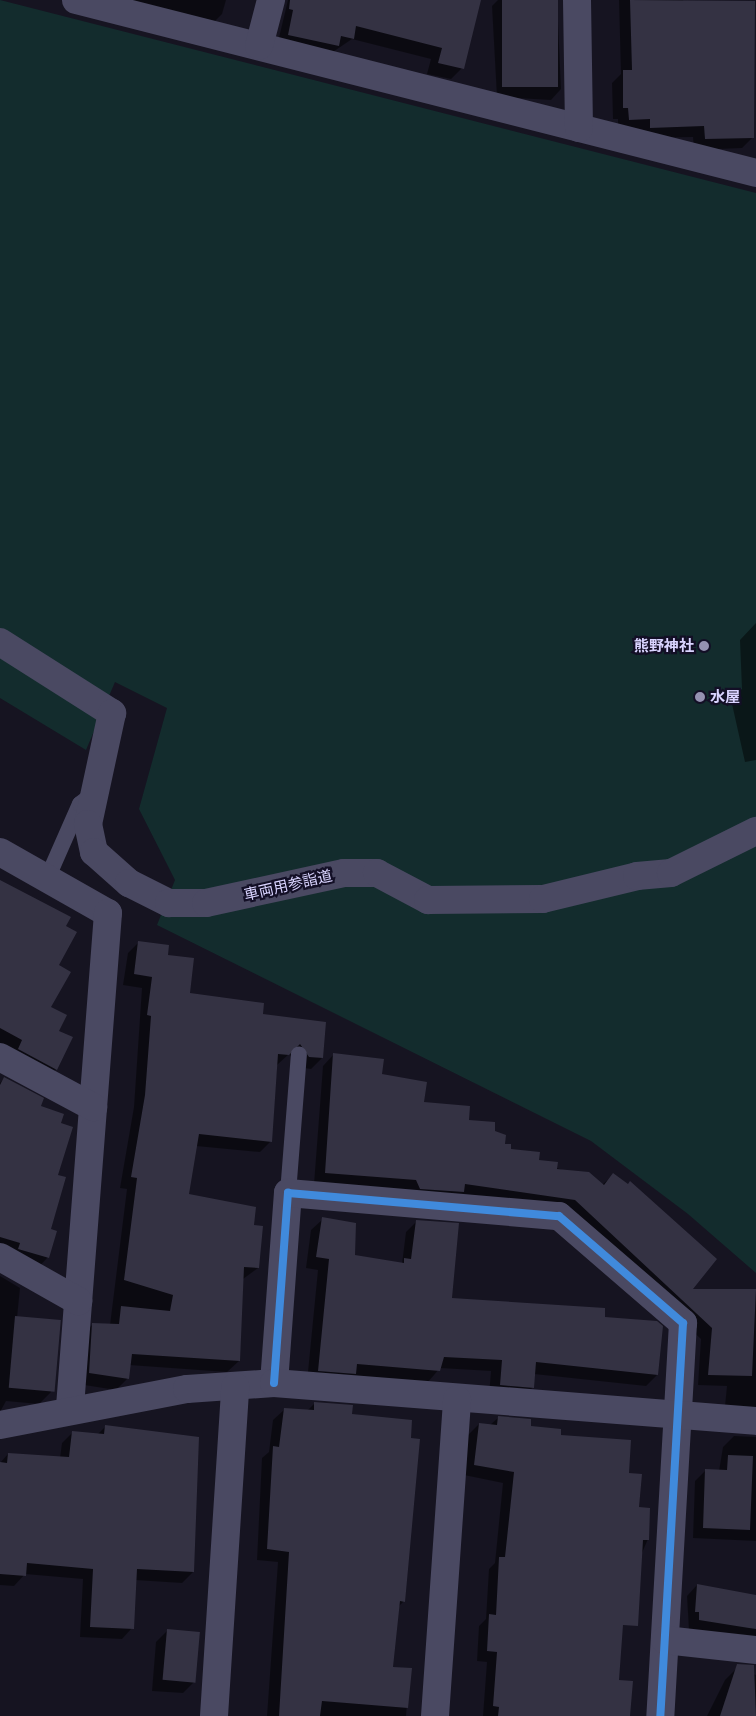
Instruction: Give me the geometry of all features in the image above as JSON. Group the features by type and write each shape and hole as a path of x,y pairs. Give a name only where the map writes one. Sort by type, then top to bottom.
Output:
{"street":[{"path":"76,0 756,173"},
{"path":"260,46 271,0"},
{"path":"577,0 579,128"},
{"name":"車両用参詣道","path":"0,642 112,713 88,824 94,852 129,883 169,903 206,903 312,877 352,873 377,873 428,900 543,900 637,876 671,873 756,831"},
{"path":"0,852 108,913 70,1411"},
{"path":"0,1057 92,1107"},
{"path":"274,1383 288,1193 559,1216 683,1322 660,1716"},
{"path":"0,1257 78,1301"},
{"path":"0,1425 187,1389 235,1388 274,1383 457,1400 756,1422"},
{"path":"214,1716 235,1388"},
{"path":"435,1716 457,1400"},
{"path":"665,1640 756,1650"}],"lane":[{"path":"47,879 80,804 94,794"},
{"path":"288,1193 298,1054"}],"green space":[{"path":"0,0 756,193 756,1273 688,1214 591,1141 157,925 175,880 139,809 167,708 115,682 86,750 0,698"}],"building":[{"path":"290,0 481,0 464,69 438,63 442,48 356,26 354,39 341,36 339,46 288,35 293,10 289,9"},
{"path":"502,0 558,0 558,87 502,87"},
{"path":"630,0 755,1 754,138 705,139 704,126 650,128 650,119 629,120 628,108 623,108 623,70 632,70"},
{"path":"0,880 71,917 66,926 77,932 59,965 71,972 51,1007 67,1015 59,1031 73,1037 57,1070 18,1049 22,1040 0,1028"},
{"path":"138,941 169,945 168,955 194,958 190,993 264,1003 263,1014 326,1022 323,1058 309,1057 300,1044 289,1055 278,1054 272,1142 199,1134 189,1194 256,1207 254,1225 263,1226 259,1268 244,1267 240,1361 132,1354 129,1379 89,1373 92,1323 119,1324 121,1306 170,1311 173,1295 124,1280 137,1178 131,1177 145,1095 151,1016 147,1015 152,977 134,974"},
{"path":"333,1053 384,1059 382,1074 427,1082 424,1102 470,1106 469,1120 495,1122 495,1131 506,1135 505,1144 511,1144 511,1149 540,1152 539,1160 558,1162 557,1169 589,1172 604,1185 613,1173 628,1184 630,1181 717,1259 693,1289 756,1289 752,1376 708,1375 712,1328 575,1200 465,1184 464,1192 420,1189 416,1180 325,1173"},
{"path":"4,1077 44,1098 41,1106 64,1114 61,1123 73,1127 58,1175 66,1177 51,1229 57,1231 49,1258 18,1249 20,1243 0,1237 0,1085"},
{"path":"322,1217 356,1223 355,1255 404,1263 404,1258 411,1259 416,1220 459,1223 452,1298 605,1308 605,1317 657,1321 663,1326 658,1375 536,1362 534,1388 500,1385 502,1360 444,1357 440,1371 357,1364 356,1374 318,1371 329,1259 316,1257"},
{"path":"15,1316 61,1320 55,1392 9,1388"},
{"path":"314,1402 353,1405 352,1414 412,1420 411,1438 420,1439 405,1602 400,1601 393,1667 412,1668 408,1708 322,1701 320,1716 279,1716 289,1552 267,1549 273,1446 279,1447 284,1408 314,1410"},
{"path":"498,1416 531,1419 531,1426 561,1429 561,1435 631,1440 629,1473 642,1474 639,1507 650,1508 649,1540 643,1540 638,1626 623,1625 619,1680 633,1681 630,1716 498,1716 499,1707 493,1706 497,1652 487,1651 489,1614 496,1615 499,1557 505,1557 514,1472 474,1465 479,1423 497,1425"},
{"path":"105,1425 199,1437 194,1572 137,1569 134,1629 90,1627 93,1569 27,1563 26,1576 0,1574 0,1462 7,1463 8,1453 69,1457 72,1431 104,1434"},
{"path":"728,1455 753,1456 750,1530 703,1528 705,1469 727,1470"},
{"path":"697,1584 756,1595 756,1629 699,1620 699,1612 695,1612"},
{"path":"167,1629 200,1632 195,1683 163,1680"},
{"path":"737,1664 754,1665 756,1716 720,1716"}],"cycle path":[{"path":"274,1383 288,1193 559,1216 683,1323 660,1716"}],"place":[{"name":"熊野神社","path":"704,646"},
{"name":"水屋","path":"700,697"}]}
